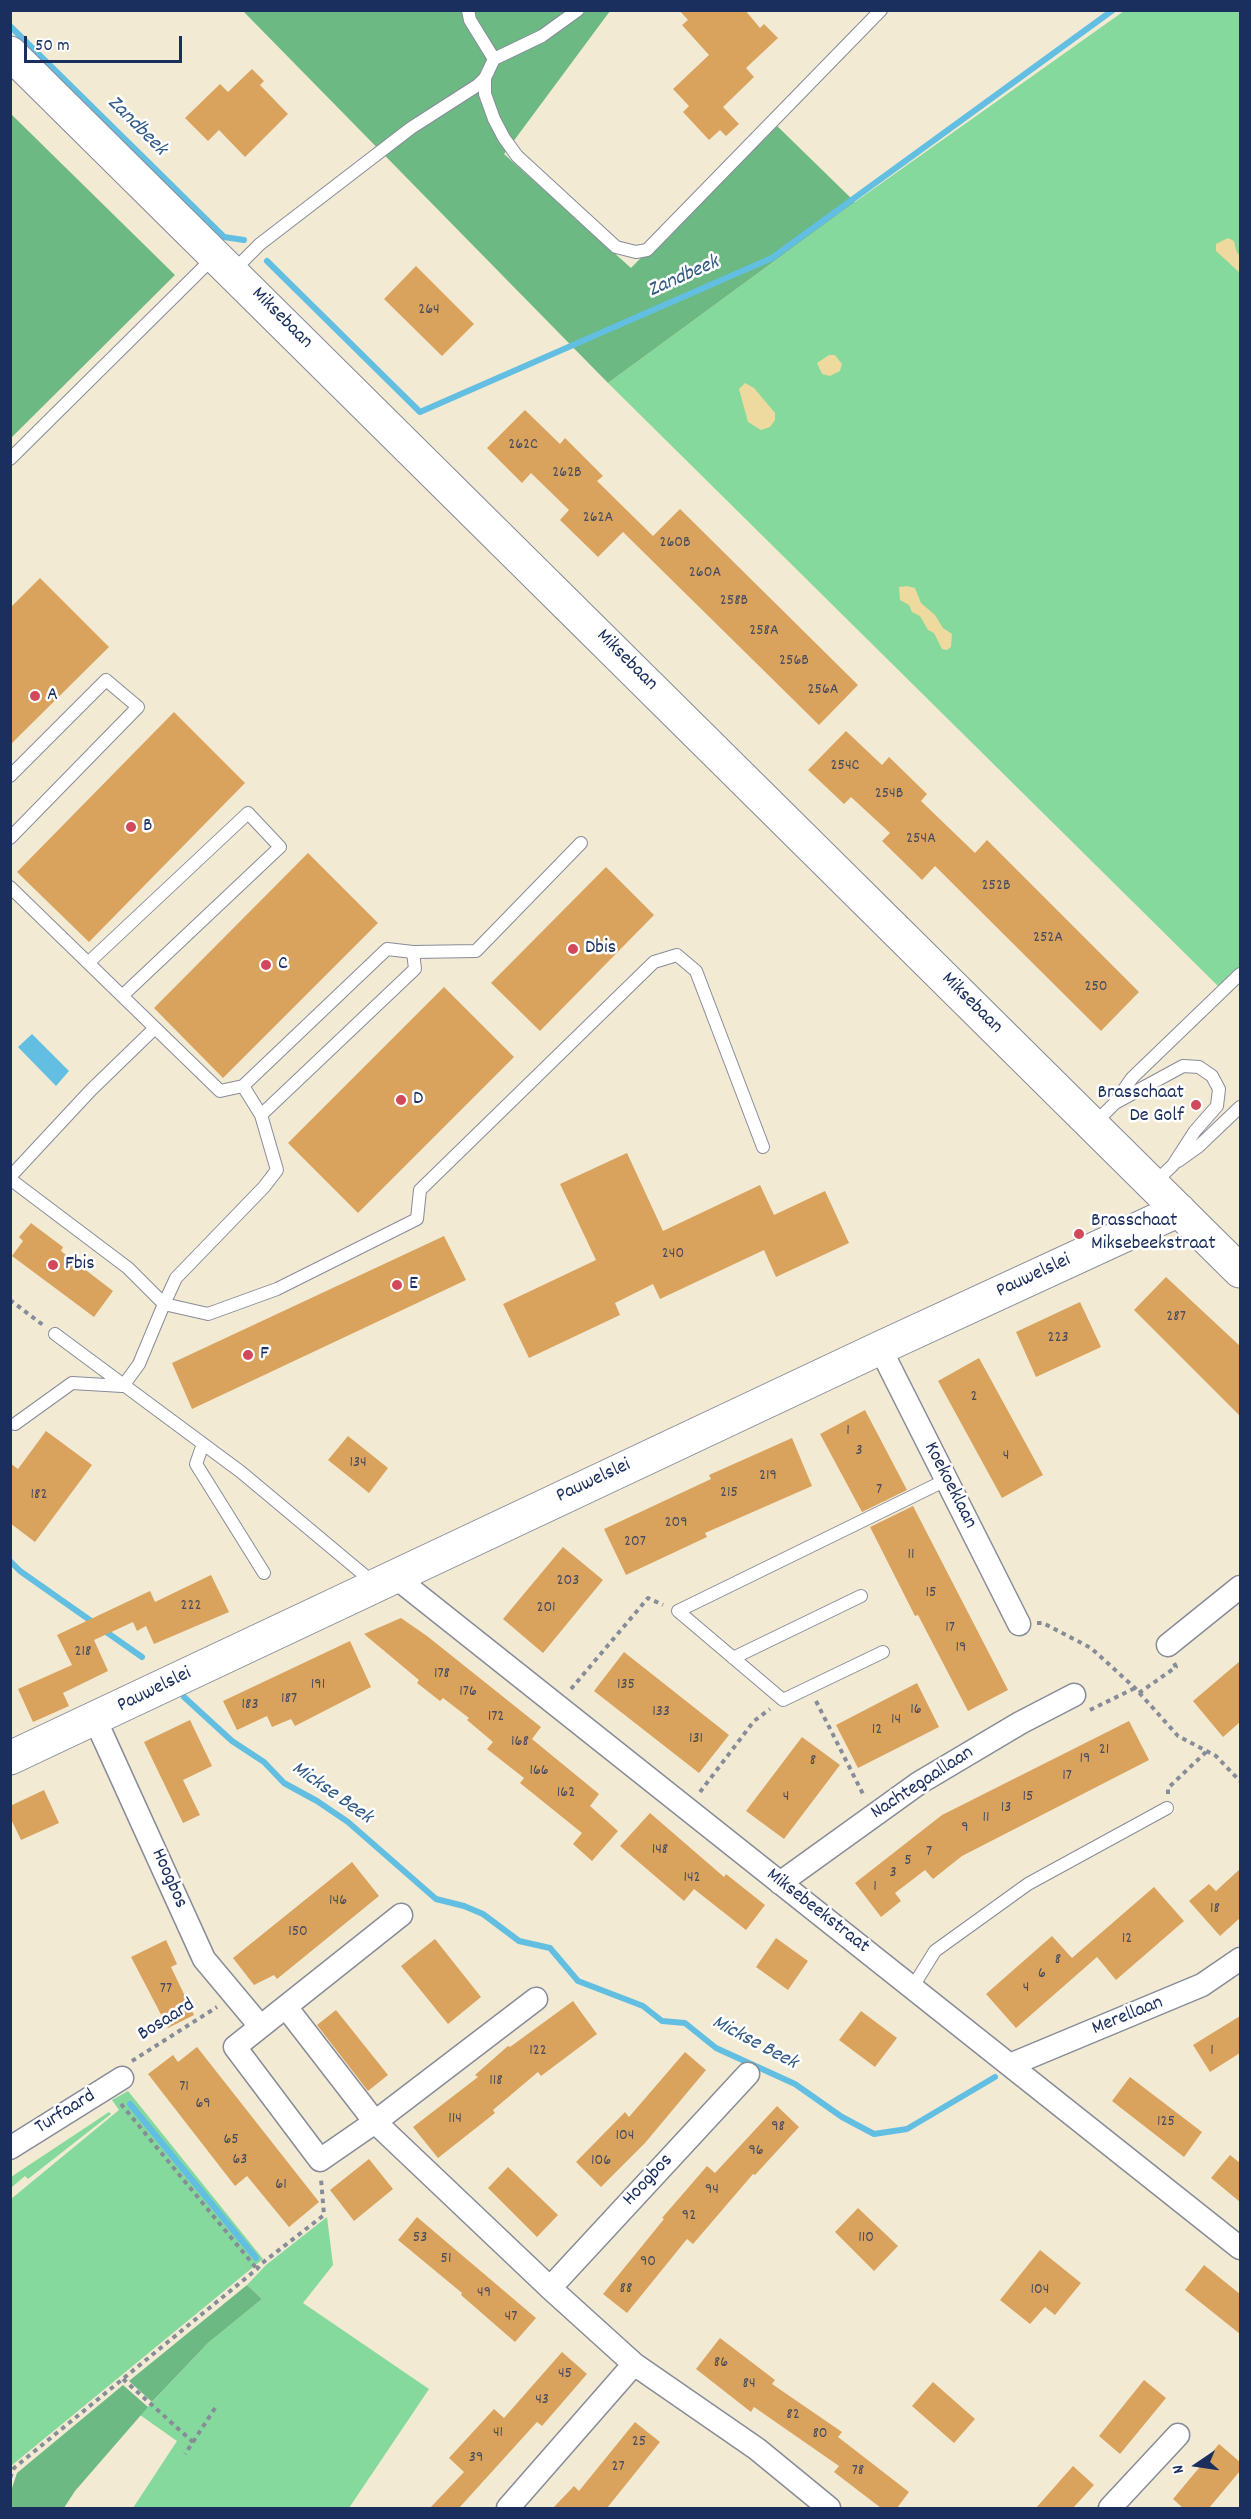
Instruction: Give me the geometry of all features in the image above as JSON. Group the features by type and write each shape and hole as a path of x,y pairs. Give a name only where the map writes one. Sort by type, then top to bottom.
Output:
{"street":[{"name":"Miksebaan","path":"10,53 1104,1114 1163,1174 1179,1210 1240,1271"},
{"name":"Pauwelslei","path":"10,1758 880,1348 1179,1210"},
{"name":"Koekoeklaan","path":"880,1348 1019,1624"},
{"name":"Miksebeekstraat","path":"385,1581 557,1706 1240,2248"},
{"path":"1168,1645 1240,1587"},
{"name":"Nachtegaallaan","path":"780,1883 919,1783 1020,1723 1074,1695"},
{"name":"Hoogbos","path":"95,1719 204,1959 260,2026"},
{"path":"401,1915 235,2047 320,2160 375,2122 536,1999"},
{"name":"Merellaan","path":"1010,2065 1202,1985 1240,1959"},
{"path":"286,2007 375,2122 550,2288 634,2364 756,2449 828,2508"},
{"name":"Hoogbos","path":"550,2288 748,2074"},
{"name":"Turfaard","path":"10,2148 115,2083"},
{"path":"508,2508 634,2364"},
{"path":"1110,2508 1178,2435"}],"lane":[{"path":"468,10 470,20 494,59"},
{"path":"10,459 224,263 260,244 411,129 478,85 485,78 494,59 542,36 578,10"},
{"path":"485,78 485,94 494,119 504,138 518,156 616,247 636,252 647,250 881,10"},
{"path":"10,776 106,680 138,707 10,838"},
{"path":"88,963 248,813 280,847 122,996"},
{"path":"10,887 220,1091 243,1086 387,949 413,952 476,951 581,843"},
{"path":"261,1115 415,969 413,952"},
{"path":"155,1028 91,1090 10,1178 128,1268 164,1304 208,1314 277,1289 417,1219 420,1190 654,962 677,955 696,971 763,1147"},
{"path":"1104,1114 1132,1078 1240,974"},
{"path":"1104,1114 1183,1066 1199,1067 1212,1076 1219,1089 1217,1106 1163,1174"},
{"path":"123,1386 140,1364 176,1278 264,1187 277,1170 261,1115 243,1086"},
{"path":"1163,1174 1199,1146 1240,1107"},
{"path":"55,1334 385,1581"},
{"path":"15,1424 72,1383 123,1386"},
{"path":"203,1444 196,1464 264,1573"},
{"path":"883,1652 783,1700 678,1611 946,1479"},
{"path":"733,1658 861,1596"},
{"path":"912,1988 935,1951 1028,1884 1167,1808"}],"path":[{"path":"10,1300 55,1334"},
{"path":"557,1706 648,1598 678,1611"},
{"path":"1019,1624 1043,1623 1091,1648 1135,1688 1178,1736 1216,1756 1240,1781"},
{"path":"1139,1693 1176,1667 1168,1645"},
{"path":"809,1688 874,1815"},
{"path":"1074,1695 1090,1710 1135,1688"},
{"path":"687,1809 754,1721 783,1700"},
{"path":"1167,1808 1168,1788 1206,1752"},
{"name":"Bosaard","path":"115,2083 132,2061 235,1995"},
{"path":"115,2083 257,2270"},
{"path":"10,2478 14,2468 257,2270 261,2264 324,2215 320,2160"},
{"path":"123,2379 193,2442"},
{"path":"185,2454 217,2405"}],"green space":[{"path":"243,11 610,11 504,154 631,268 773,122 855,202 608,383"},
{"path":"1124,11 1240,11 1240,966 1219,987 608,383 855,202"},
{"path":"11,114 175,275 10,438"},
{"path":"128,2091 263,2259 11,2466 11,2199 119,2110 112,2100"},
{"path":"109,2112 111,2114 28,2179 25,2176 12,2187 11,2177"},
{"path":"327,2217 333,2265 303,2303 429,2389 349,2508 133,2508 177,2441 140,2415 208,2343 262,2299 247,2285 266,2265"},
{"path":"247,2285 262,2299 208,2343 152,2402 129,2381"},
{"path":"123,2385 148,2407 75,2491 64,2508 11,2508 11,2491 17,2473"}],"sand":[{"path":"1228,238 1234,241 1237,253 1240,255 1240,273 1216,251 1216,244"},
{"path":"829,355 835,355 842,364 840,371 830,376 822,374 817,363"},
{"path":"745,383 754,388 775,413 775,420 770,427 761,430 748,422 739,389"},
{"path":"899,587 915,588 921,603 935,615 943,628 952,634 951,647 947,650 942,649 934,633 928,630 920,616 912,612 909,605 900,600"}],"water":[{"path":"32,1034 69,1071 56,1086 18,1047"}],"building":[{"path":"679,10 745,10 760,28 764,24 778,38 746,68 754,77 723,107 739,124 726,136 720,130 709,140 683,112 689,106 673,89 709,55 682,25 688,20"},
{"path":"252,69 264,81 260,85 288,114 245,157 219,130 208,141 185,118 220,84 228,92"},
{"path":"416,266 474,324 442,356 384,299"},
{"path":"525,410 560,444 565,438 603,476 597,481 653,536 680,509 858,685 819,725 623,532 598,557 560,520 569,510 531,473 522,483 487,448"},
{"name":"A","path":"40,578 109,647 10,745 10,608"},
{"name":"B","path":"174,712 245,783 89,942 17,872"},
{"path":"846,731 882,765 889,757 927,794 921,801 975,853 987,840 1139,992 1101,1031 935,866 922,880 882,841 890,833 851,797 844,804 808,770"},
{"name":"C","path":"308,853 378,923 223,1078 154,1008"},
{"name":"Dbis","path":"606,867 654,915 540,1031 491,983"},
{"name":"D","path":"444,987 514,1057 358,1213 288,1143"},
{"path":"627,1153 663,1231 760,1185 774,1215 825,1191 849,1243 776,1277 764,1250 660,1299 653,1284 615,1303 620,1315 529,1358 503,1304 596,1260 560,1184"},
{"name":"Fbis","path":"31,1223 63,1247 61,1251 113,1291 94,1317 12,1256 23,1241 19,1237"},
{"path":"444,1236 466,1280 192,1409 172,1363"},
{"path":"1166,1277 1240,1346 1240,1416 1134,1310"},
{"path":"1080,1302 1101,1347 1036,1377 1016,1332"},
{"path":"979,1358 1043,1475 1002,1498 938,1381"},
{"path":"865,1410 907,1490 862,1512 820,1434"},
{"path":"46,1431 92,1465 35,1542 10,1523 10,1463 18,1469"},
{"path":"348,1436 388,1468 369,1493 328,1460"},
{"path":"792,1438 812,1486 705,1533 707,1537 626,1575 604,1529 711,1479 709,1475"},
{"path":"913,1506 1008,1690 968,1711 918,1615 915,1616 870,1527"},
{"path":"563,1547 603,1580 543,1653 503,1619"},
{"path":"211,1575 229,1612 154,1644 146,1626 137,1631 133,1622 94,1640 108,1671 63,1693 69,1706 33,1722 18,1689 72,1665 57,1635 150,1591 155,1602"},
{"path":"401,1618 541,1727 532,1739 599,1794 590,1806 618,1831 592,1861 573,1844 582,1833 520,1783 524,1778 487,1749 493,1742 467,1720 469,1718 443,1698 440,1701 417,1683 419,1680 364,1634"},
{"path":"350,1641 371,1687 295,1726 291,1719 272,1727 267,1716 237,1730 223,1701"},
{"path":"624,1652 729,1735 699,1773 594,1691"},
{"path":"1240,1661 1240,1722 1223,1737 1193,1701"},
{"path":"917,1683 939,1727 858,1768 836,1725"},
{"path":"190,1720 212,1766 183,1780 200,1815 183,1823 144,1742"},
{"path":"1129,1721 1149,1760 962,1856 933,1879 925,1870 895,1893 901,1901 881,1917 855,1883 942,1815"},
{"path":"802,1737 840,1765 784,1839 746,1811"},
{"path":"44,1790 59,1823 21,1840 10,1817 10,1806"},
{"path":"650,1813 724,1877 726,1874 765,1905 746,1930 694,1889 684,1901 620,1846"},
{"path":"352,1862 379,1896 277,1979 274,1975 254,1985 233,1958"},
{"path":"1240,1869 1240,1918 1220,1936 1189,1901 1209,1884 1216,1891"},
{"path":"1154,1887 1184,1921 1116,1980 1097,1957 1016,2028 986,1994 1052,1936 1072,1958"},
{"path":"776,1938 808,1961 788,1990 756,1967"},
{"path":"435,1939 481,1997 448,2024 401,1966"},
{"path":"166,1940 177,1964 171,1967 194,2015 168,2028 131,1957"},
{"path":"573,2001 597,2034 541,2076 538,2072 493,2110 495,2113 438,2158 413,2127 478,2077 475,2075 508,2046 510,2047"},
{"path":"336,2010 388,2075 368,2091 317,2025"},
{"path":"861,2011 897,2038 875,2067 839,2040"},
{"path":"1240,2016 1240,2053 1210,2072 1193,2045"},
{"path":"197,2047 319,2202 289,2227 247,2176 235,2186 148,2074 173,2055 178,2062"},
{"path":"685,2052 706,2070 645,2143 601,2187 576,2162 625,2112 629,2117"},
{"path":"1130,2077 1202,2132 1184,2157 1112,2101"},
{"path":"777,2106 799,2127 755,2175 753,2174 693,2244 687,2239 627,2313 603,2294 664,2219 662,2218 707,2166 715,2173"},
{"path":"1230,2155 1240,2163 1240,2202 1211,2178"},
{"path":"369,2159 393,2189 354,2221 330,2190"},
{"path":"508,2167 558,2215 537,2237 488,2188"},
{"path":"858,2208 898,2246 874,2271 835,2232"},
{"path":"417,2217 536,2318 515,2342 461,2295 462,2293 398,2240"},
{"path":"1040,2250 1081,2283 1055,2315 1045,2307 1030,2324 1000,2300"},
{"path":"1204,2265 1240,2294 1240,2334 1185,2290"},
{"path":"720,2338 775,2380 772,2384 842,2432 838,2437 909,2492 897,2508 881,2508 834,2472 839,2466 754,2407 751,2412 696,2369"},
{"path":"562,2352 587,2374 542,2426 537,2422 459,2508 430,2508 464,2472 449,2458 494,2409 504,2418"},
{"path":"1144,2380 1166,2398 1120,2454 1099,2436"},
{"path":"933,2382 975,2419 954,2443 912,2406"},
{"path":"635,2422 660,2442 607,2508 553,2508 574,2486 579,2491"},
{"path":"1219,2444 1240,2462 1240,2471 1209,2508 1183,2508 1173,2499"},
{"path":"1073,2466 1094,2485 1073,2508 1036,2508"}],"waterway":[{"name":"Zandbeek","path":"267,261 420,412 772,258 1113,10"},
{"name":"Zandbeek","path":"10,26 224,237 244,240"},
{"name":"Mickse Beek","path":"10,1561 20,1571 94,1623"},
{"name":"Mickse Beek","path":"102,1629 142,1657"},
{"name":"Mickse Beek","path":"184,1697 232,1741 264,1762 284,1783 317,1801 348,1822 436,1899 464,1906 483,1914 519,1941 550,1948 578,1981 643,2006 662,2021 685,2023 716,2048 795,2084 842,2117 874,2134 907,2129 995,2077"},
{"path":"130,2104 256,2258"}],"place":[{"name":"A","path":"35,696"},
{"name":"B","path":"131,827"},
{"name":"Dbis","path":"573,949"},
{"name":"C","path":"266,965"},
{"name":"D","path":"401,1100"},
{"name":"Brasschaat De Golf","path":"1196,1105"},
{"name":"Brasschaat Miksebeekstraat","path":"1079,1234"},
{"name":"Fbis","path":"53,1265"},
{"name":"E","path":"397,1285"},
{"name":"F","path":"248,1355"}]}
